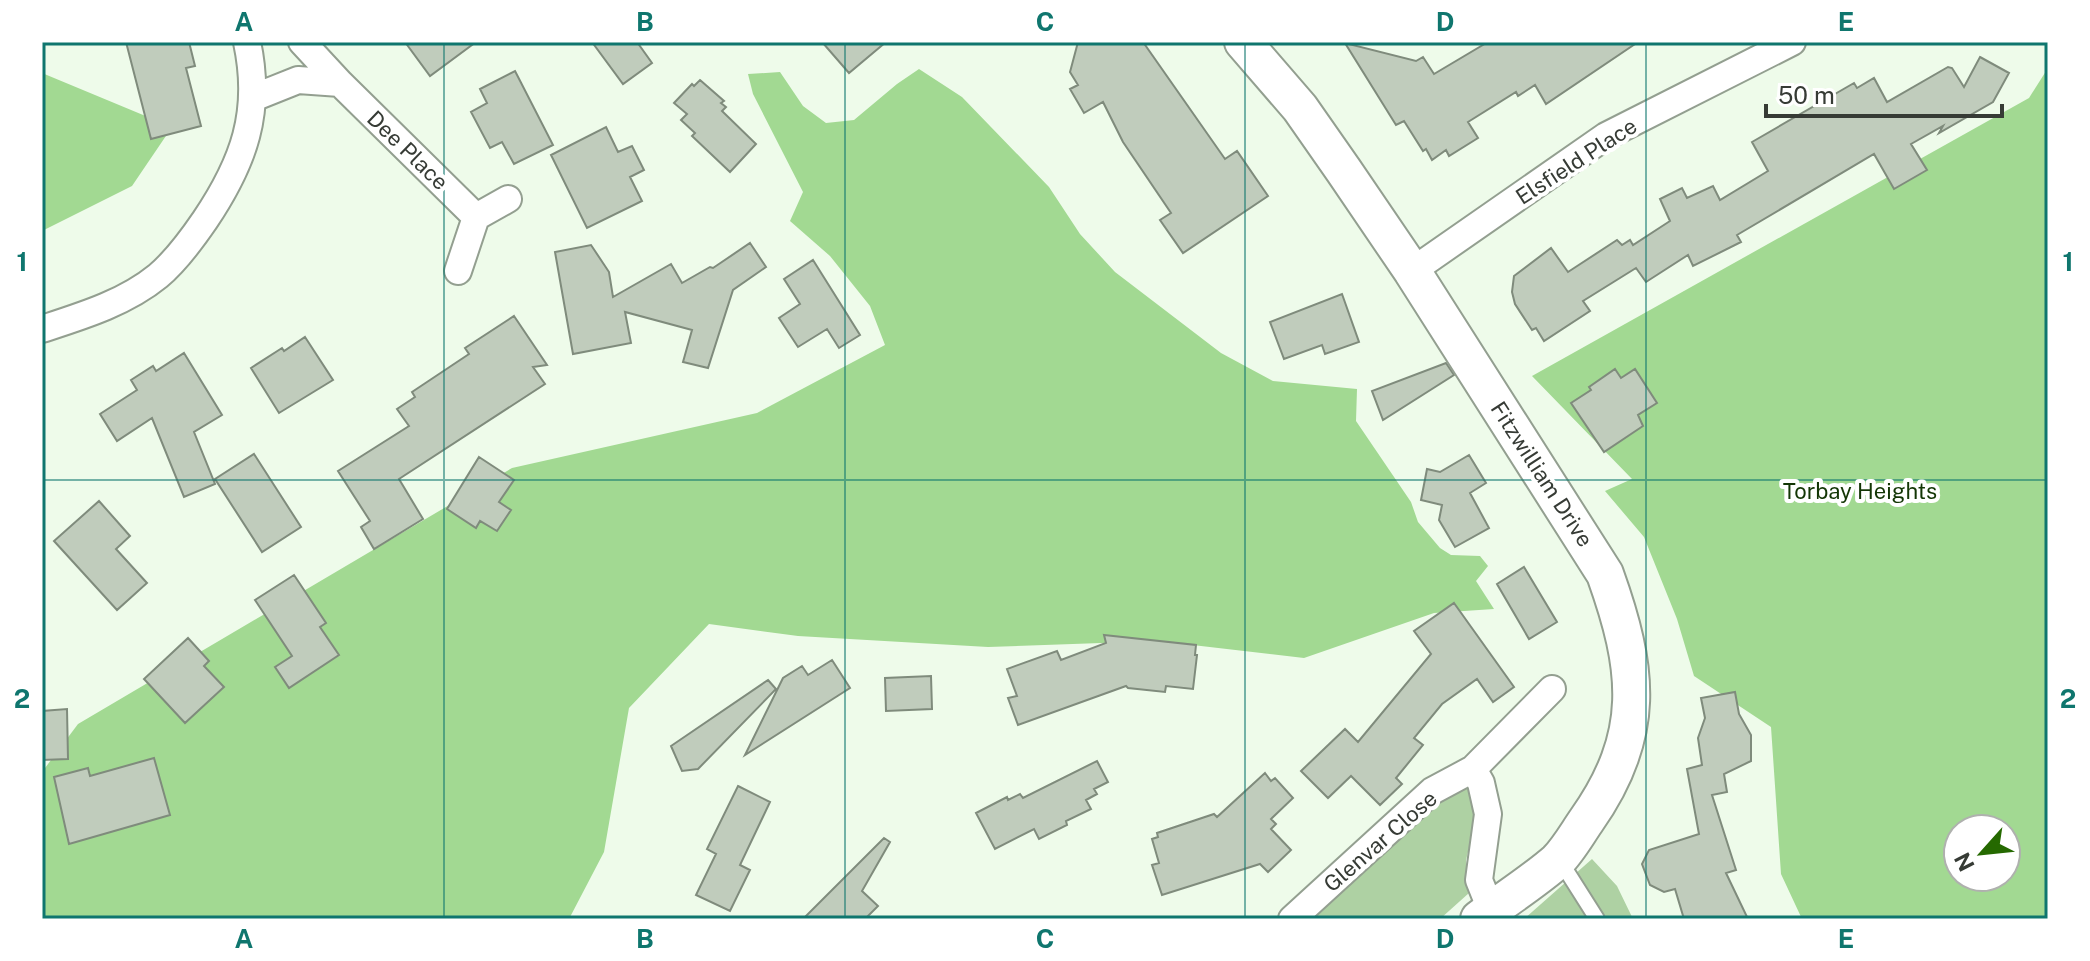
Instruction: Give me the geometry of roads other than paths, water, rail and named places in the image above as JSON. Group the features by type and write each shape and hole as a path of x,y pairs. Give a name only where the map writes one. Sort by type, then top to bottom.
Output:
{"street":[{"path":"42,329 123,298 158,276 179,254 220,198 239,163 249,128 253,98 247,42"},
{"name":"Dee Place","path":"302,42 476,217"},
{"name":"Fitzwilliam Drive","path":"1243,42 1300,108 1412,271 1605,574 1623,623 1631,678 1630,721 1620,764 1601,799 1559,859 1485,914"},
{"name":"Elsfield Place","path":"1412,271 1606,136 1792,42"},
{"path":"253,98 298,80 340,83"},
{"path":"458,271 476,217 508,199"},
{"name":"Glenvar Close","path":"1292,919 1432,791 1473,769 1552,689"},
{"path":"1473,769 1481,783 1488,814 1479,880 1485,914"}],"lane":[{"path":"1559,859 1597,919"}],"park label":[{"name":"Torbay Heights","path":"1860,491"}]}
